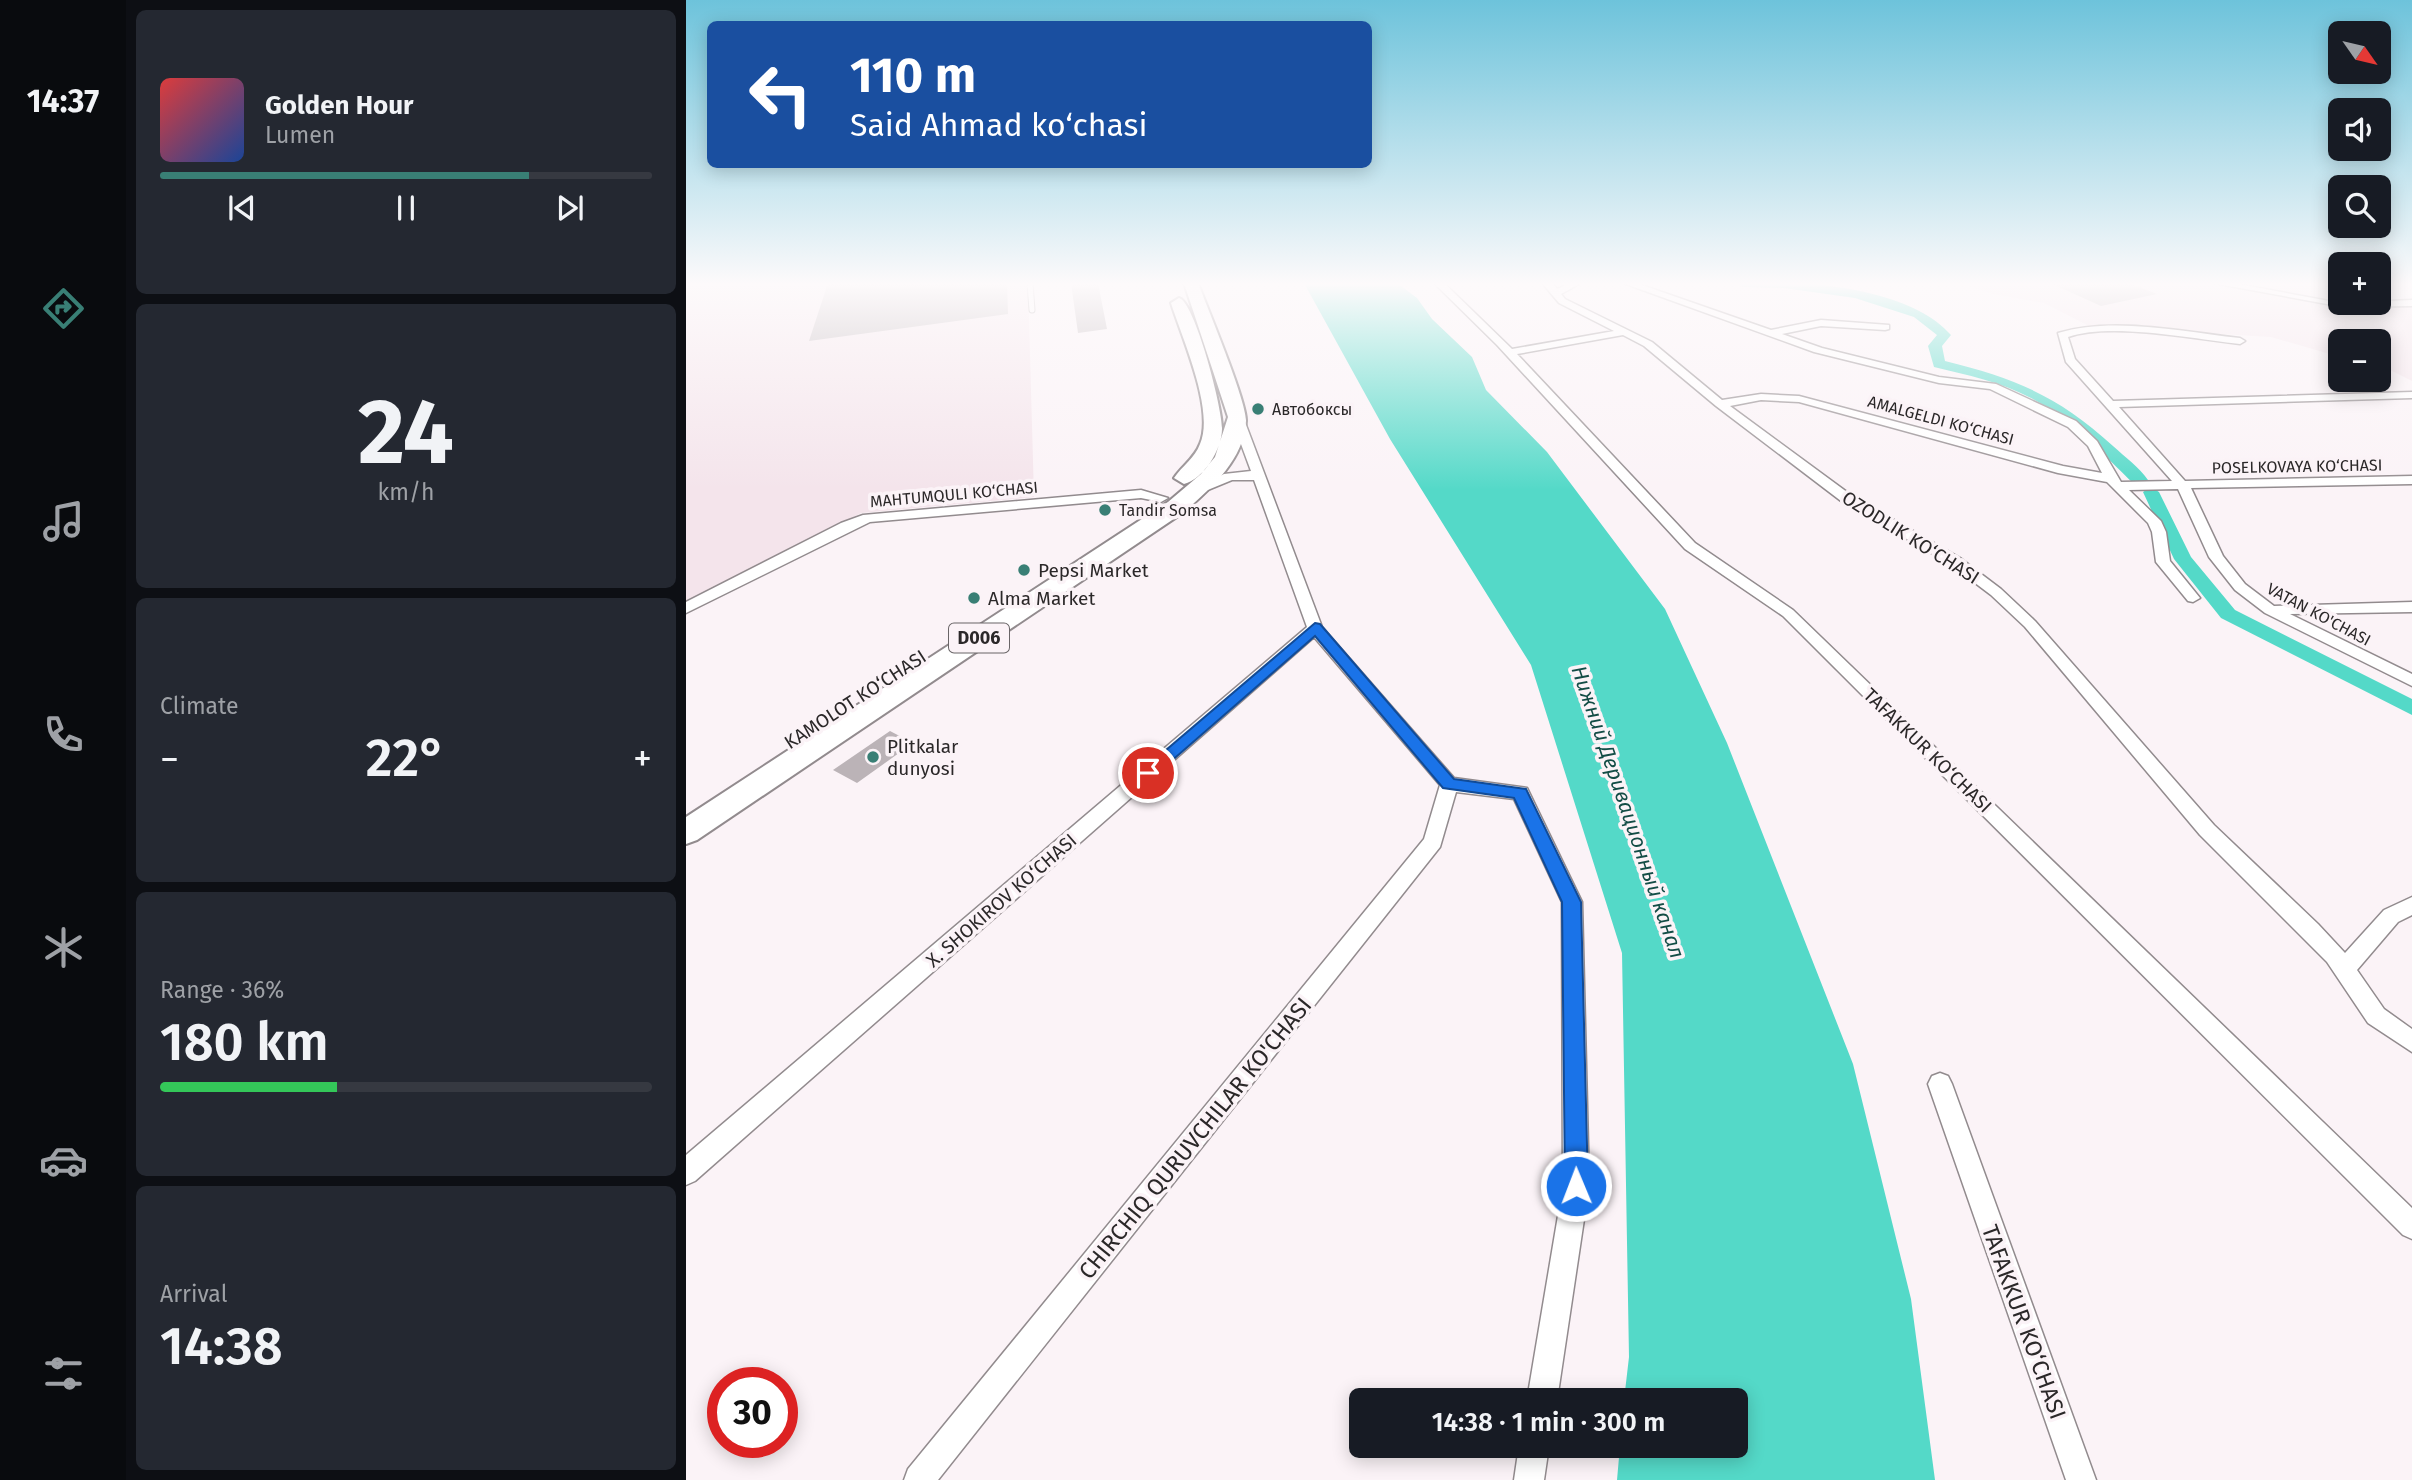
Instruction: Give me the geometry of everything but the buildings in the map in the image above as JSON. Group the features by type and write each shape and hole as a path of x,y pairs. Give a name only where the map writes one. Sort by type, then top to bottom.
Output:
{"main road":[{"name":"KAMOLOT KO‘CHASI","path":"695,815 1161,498 1205,454 1213,431 1212,411 1194,352"},
{"path":"1215,352 1237,416"},
{"name":"D006","path":"695,815 1136,535 1196,491 1229,453 1236,435 1237,416"}],"street":[{"name":"TAFAKKUR KO‘CHASI","path":"1510,352 1690,546 1788,613 2412,1226"},
{"name":"OZODLIK KO‘CHASI","path":"1657,352 1670,360 1720,404 1846,498 1955,561 1996,592 2029,624 2207,830 2311,930 2344,969 2376,1016 2412,1042"},
{"name":"AMALGELDI KO‘CHASI","path":"1833,352 1897,370 1999,388 2082,432 2094,444 2114,482 2154,521 2159,532 2163,562 2193,598"},
{"name":"VATAN KO'CHASI","path":"2068,352 2070,359 2183,486 2224,568 2246,593 2270,610 2412,681"},
{"path":"2112,404 2412,395"},
{"name":"AMALGELDI KO‘CHASI","path":"1720,404 1761,397 1799,399 2114,482"},
{"path":"1237,416 1315,628 1449,784 1520,793 1572,902 1576,1186 1544,1388"},
{"path":"1196,491 1236,474 1249,473 1260,478"},
{"name":"POSELKOVAYA KO‘CHASI","path":"2114,482 2183,486 2412,480"},
{"name":"MAHTUMQULI KO‘CHASI","path":"686,608 846,526 868,519 1140,494 1161,498"},
{"path":"2270,610 2412,607"},
{"name":"X. SHOKIROV KO‘CHASI","path":"686,1172 1315,628"},
{"name":"CHIRCHIQ QURUVCHILAR KO'CHASI","path":"919,1480 1433,842 1449,784"},
{"path":"2344,969 2391,916 2412,905"},
{"name":"TAFAKKUR KO‘CHASI","path":"1940,1084 2081,1480"},
{"path":"1529,1480 1532,1458"}],"shaded area":[{"path":"686,352 1030,352 1034,497 861,513 686,603"},
{"path":"2391,352 2412,352 2412,381 2391,370"}],"water":[{"name":"Нижний Деривационный канал","path":"1342,352 1467,352 1472,357 1486,390 1547,452 1665,609 1727,743 1853,1064 1911,1299 1935,1480 1617,1480 1619,1458 1748,1458 1748,1388 1625,1388 1629,1357 1622,953 1531,665 1390,439"}],"waterway":[{"path":"1936,352 1939,364 2002,381 2052,404 2079,424 2140,480"},
{"path":"2151,492 2183,559 2228,614 2412,708"}],"place":[{"name":"Автобоксы","path":"1258,409"},
{"name":"Tandir Somsa","path":"1105,510"},
{"name":"Pepsi Market","path":"1024,570"},
{"name":"Alma Market","path":"974,598"},
{"name":"Plitkalar dunyosi","path":"873,757"}],"route":[{"path":"1148,773 1315,628 1449,784 1520,793 1572,902 1576,1186"}]}
